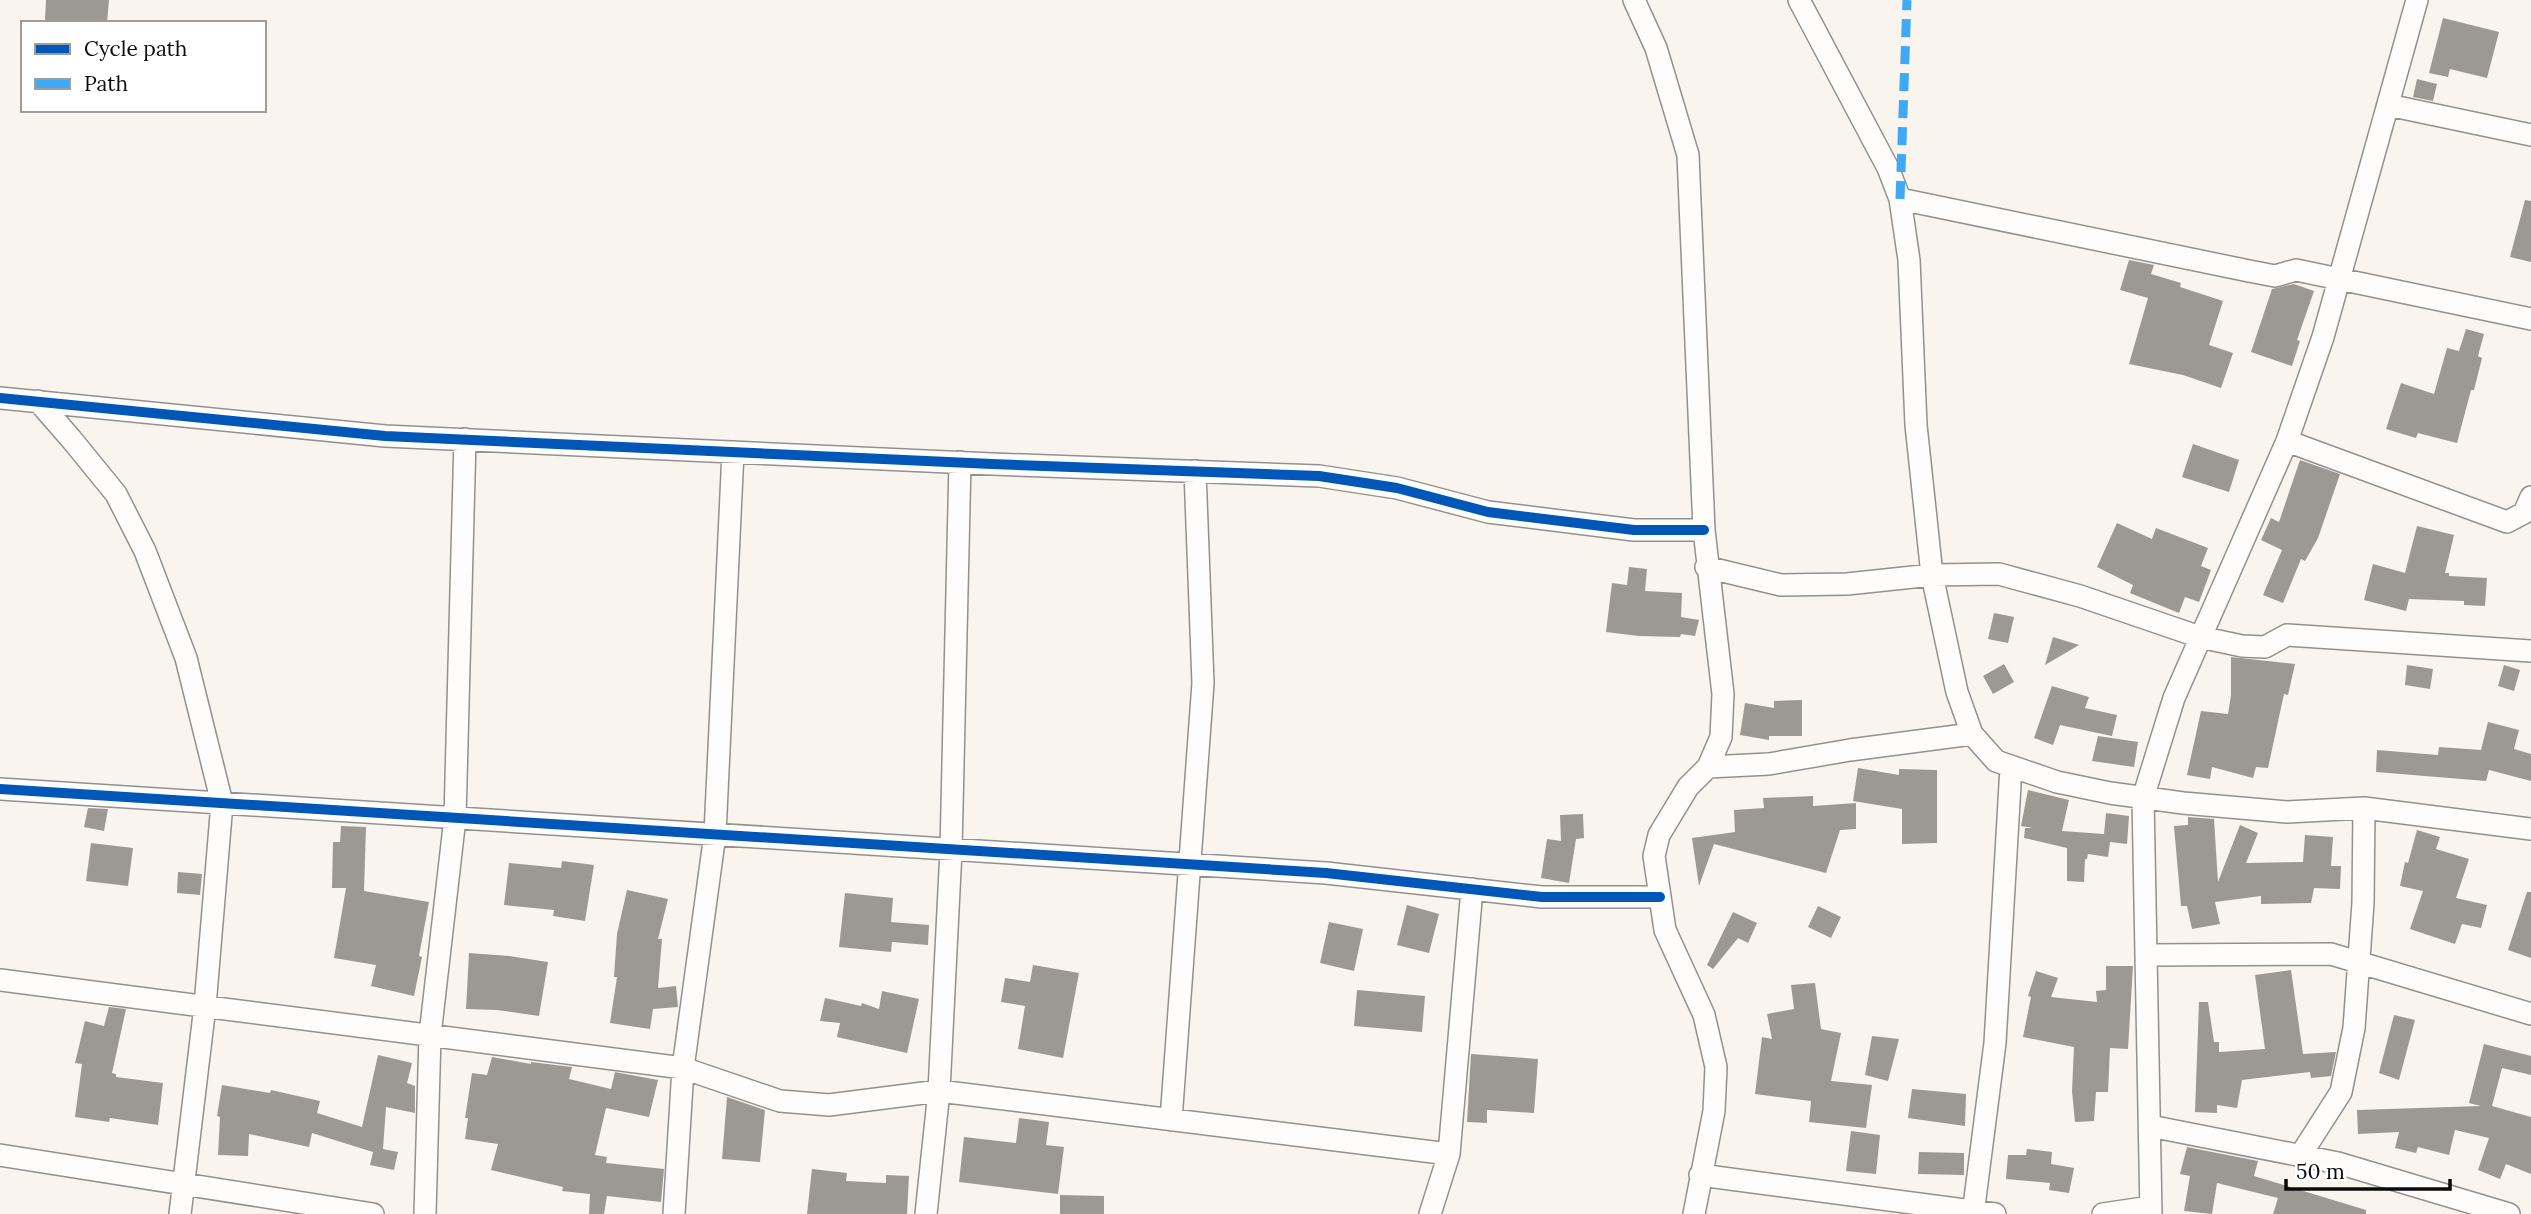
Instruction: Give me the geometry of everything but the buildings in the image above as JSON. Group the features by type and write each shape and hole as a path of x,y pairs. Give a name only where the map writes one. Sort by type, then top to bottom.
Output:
{"street":[{"path":"1634,0 1656,48 1688,155 1706,567 1723,694 1721,737 1708,767 1688,787 1659,835 1654,856 1665,930 1704,1015 1716,1067 1714,1111 1700,1175 1695,1214"},
{"path":"1799,0 1888,168 1900,199 1909,260 1916,425 1932,575 1957,692 1972,734 1996,761 2057,782 2143,798 2287,812 2364,808 2531,829"},
{"path":"2103,1214 2150,1211 2143,798 2174,698 2287,441 2323,337 2417,0"},
{"path":"2388,106 2531,135"},
{"path":"1900,199 2249,271 2275,275 2296,270 2531,319"},
{"path":"0,398 385,436 1319,476 1397,488 1488,512 1634,530 1704,530"},
{"path":"38,401 116,494 145,551 186,658 222,803 205,1006 180,1214"},
{"path":"425,1214 430,1035 455,818 465,439"},
{"path":"2287,441 2507,522 2524,513 2531,497"},
{"path":"674,1214 683,1068 715,834 733,452"},
{"path":"926,1214 939,1091 951,850 960,462"},
{"path":"1171,1120 1203,683 1195,471"},
{"path":"1706,567 1781,585 1847,584 1932,575 1999,574 2080,596 2200,637 2242,646 2264,647 2287,635 2531,651"},
{"path":"1708,767 1769,764 1972,734"},
{"path":"1973,1213 1995,1043 2011,766"},
{"path":"0,789 1326,873 1542,897 1660,897"},
{"path":"2300,1156 2341,1092 2354,1028 2360,964 2364,808"},
{"path":"1430,1214 1449,1154 1472,889"},
{"path":"2147,955 2331,954 2531,1014"},
{"path":"0,980 683,1068 780,1101 830,1105 939,1091 1449,1154"},
{"path":"2150,1126 2338,1163 2463,1208 2509,1214"},
{"path":"0,1156 373,1214"},
{"path":"1700,1175 1996,1214"}],"marked path":[{"path":"1900,199 1907,0"}],"cycle path":[{"path":"0,398 385,436 1319,476 1397,488 1488,512 1634,530 1704,530"},
{"path":"0,789 1326,873 1542,897 1660,897"}]}
